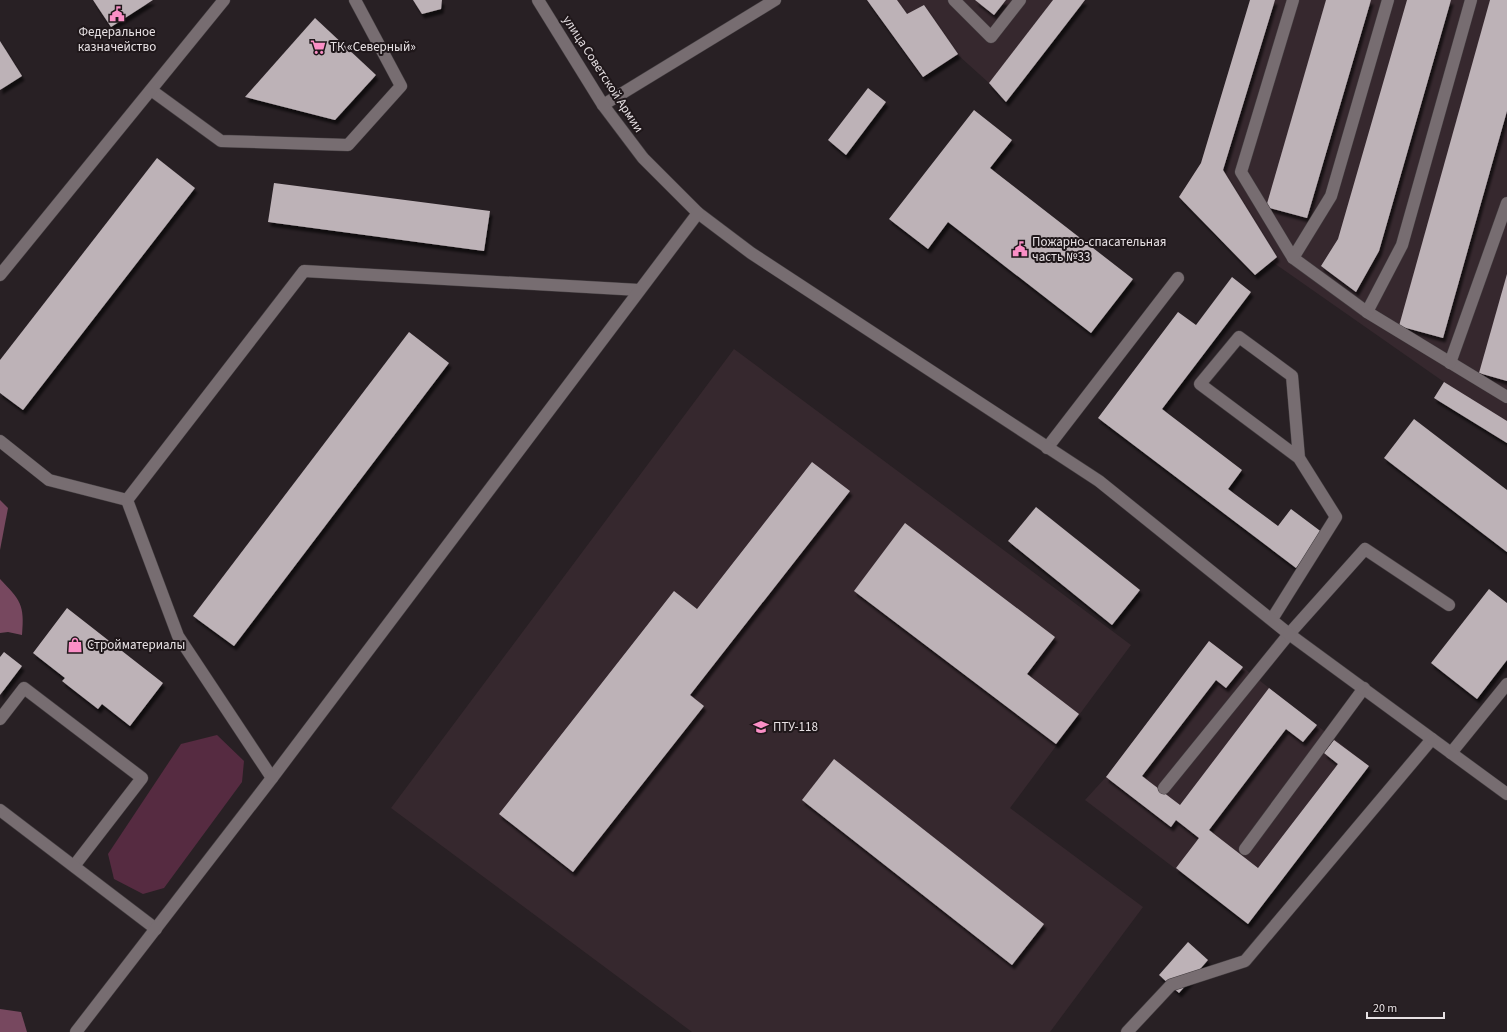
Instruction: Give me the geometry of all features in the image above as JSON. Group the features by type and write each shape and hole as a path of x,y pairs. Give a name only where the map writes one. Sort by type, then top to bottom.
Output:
{"street":[{"path":"0,275 224,0"},
{"path":"151,90 221,141 348,145 401,86 355,0"},
{"name":"улица Советской Армии","path":"538,0 603,104 643,158 698,212 751,253 1099,481 1289,634 1507,794"},
{"path":"603,104 775,0"},
{"path":"954,0 991,37 1020,0"},
{"path":"1293,0 1241,172 1293,258 1367,312 1450,364 1507,397"},
{"path":"1293,258 1331,196 1388,0"},
{"path":"1367,312 1402,245 1471,0"},
{"path":"1450,364 1507,203"},
{"path":"76,1032 272,778 698,212"},
{"path":"127,500 304,271 639,290"},
{"path":"1047,448 1178,278"},
{"path":"1272,619 1336,516 1299,458 1200,384 1239,337 1292,376 1299,458"},
{"path":"0,441 49,480 127,500"},
{"path":"127,500 178,636 272,778"},
{"path":"1164,788 1289,634 1365,548 1449,605"},
{"path":"1451,753 1507,684"},
{"path":"0,719 24,688 142,778 74,866"},
{"path":"1245,849 1364,688"},
{"path":"1127,1032 1171,985 1245,960 1432,739"},
{"path":"0,810 156,929"}],"shaded area":[{"path":"867,0 1085,0 1006,102 989,83 958,55 923,77"},
{"path":"1250,0 1507,0 1507,443 1434,398 1444,382 1271,261 1255,275 1179,197 1201,163"},
{"name":"ПТУ-118","path":"734,349 1131,645 1010,808 1143,907 1050,1032 692,1032 391,808"},
{"path":"0,500 8,508 0,550"},
{"path":"0,579 20,603 23,616 22,635 8,632 0,633"},
{"path":"1209,641 1369,766 1248,924 1085,800 1106,777"},
{"path":"217,735 244,761 242,782 164,888 143,894 114,879 108,854 181,744"},
{"path":"0,1009 21,1012 27,1032 0,1032"}],"building":[{"name":"Федеральное казначейство","path":"93,0 153,0 111,27"},
{"path":"413,0 442,0 441,9 422,14"},
{"path":"867,0 897,0 907,14 924,5 958,54 923,77"},
{"path":"975,0 1006,0 994,15"},
{"path":"1053,0 1085,0 1006,102 989,83"},
{"path":"1250,0 1275,0 1223,170 1277,257 1255,275 1179,197 1201,163"},
{"path":"1326,0 1371,0 1307,218 1266,207"},
{"path":"1407,0 1451,0 1379,251 1356,292 1321,266 1338,239"},
{"path":"1490,0 1507,0 1507,111 1443,338 1399,326"},
{"name":"ТК «Северный»","path":"315,18 376,75 335,120 245,97"},
{"path":"0,41 22,76 0,90"},
{"path":"868,88 886,102 846,155 828,140"},
{"path":"974,110 1012,140 990,168 1133,279 1091,333 948,222 928,249 889,219"},
{"path":"157,158 195,188 23,410 0,393 0,360"},
{"path":"274,183 490,211 484,251 268,222"},
{"path":"1507,274 1507,381 1479,373"},
{"path":"1232,277 1251,292 1162,409 1242,470 1228,489 1278,526 1291,509 1323,533 1296,568 1098,418 1178,312 1196,325"},
{"path":"409,332 449,363 234,646 193,616"},
{"path":"1444,382 1507,421 1507,443 1434,398"},
{"path":"1414,419 1507,490 1507,552 1384,458"},
{"path":"812,462 850,491 690,695 704,706 573,872 499,814 674,591 697,609"},
{"path":"1036,507 1140,590 1112,625 1008,541"},
{"path":"905,523 1055,637 1027,674 1079,714 1056,744 854,591"},
{"path":"1489,589 1507,603 1507,660 1477,699 1431,663"},
{"path":"67,608 163,683 130,726 102,704 98,709 62,681 65,678 33,653"},
{"path":"1209,641 1243,667 1226,688 1216,680 1142,776 1180,805 1269,688 1317,725 1303,742 1286,729 1209,830 1258,868 1338,764 1324,753 1334,740 1369,766 1248,924 1176,868 1199,838 1176,820 1171,827 1106,777"},
{"path":"4,652 22,666 0,695 0,657"},
{"path":"834,759 1044,924 1012,965 802,800"},
{"path":"1188,942 1208,960 1179,993 1159,975"}],"place":[{"name":"Федеральное казначейство","path":"117,14"},
{"name":"ТК «Северный»","path":"318,47"},
{"name":"Пожарно-спасательная часть №33","path":"1020,249"},
{"name":"Стройматериалы","path":"75,645"},
{"name":"ПТУ-118","path":"761,727"}]}
